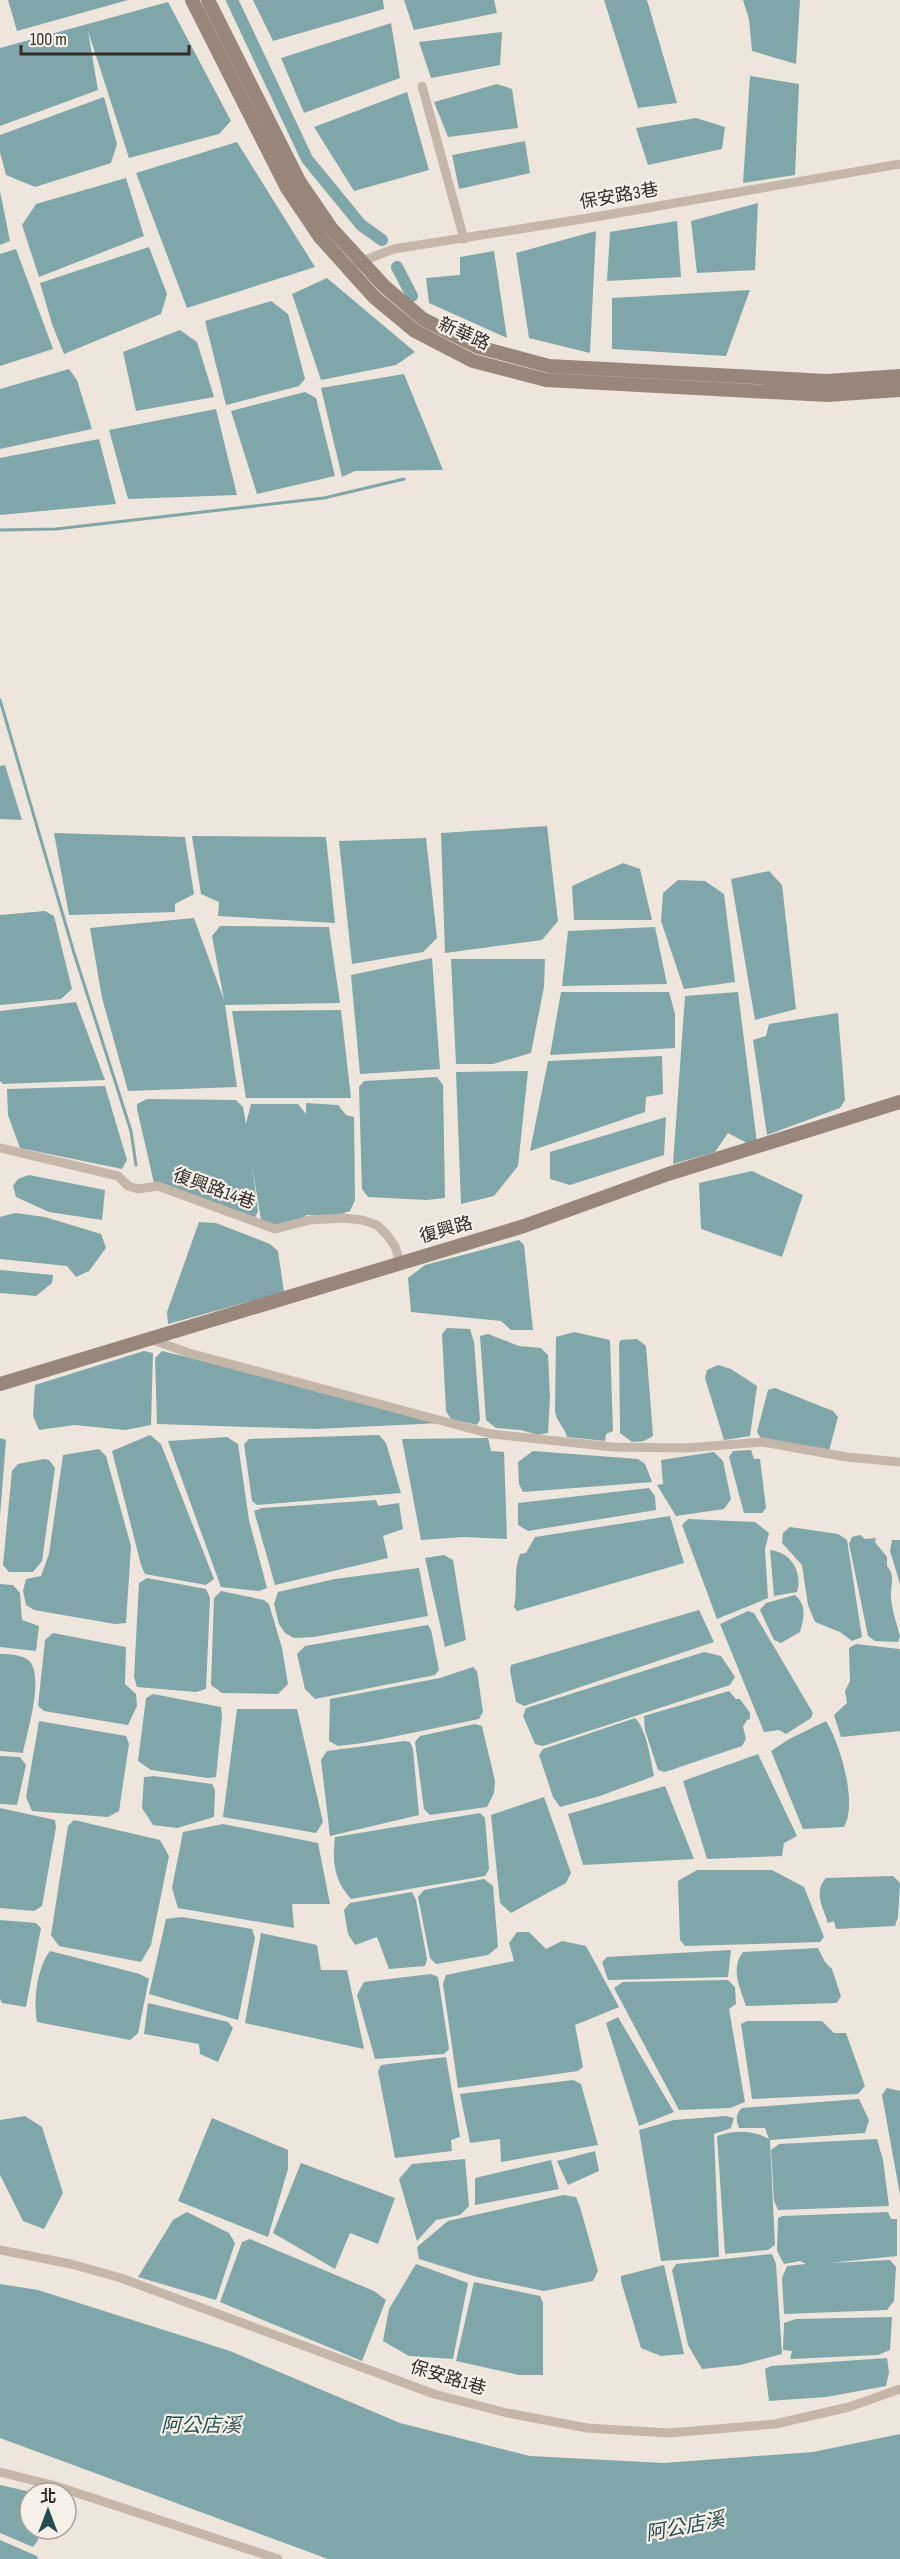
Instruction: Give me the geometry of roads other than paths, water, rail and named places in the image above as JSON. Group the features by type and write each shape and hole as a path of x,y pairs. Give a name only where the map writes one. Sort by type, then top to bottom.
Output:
{"street":[{"name":"新華路","path":"192,0 287,188 320,237 374,297 415,331 473,361 546,380 826,395 900,390"},
{"name":"新華路","path":"208,0 299,181 331,228 384,286 423,319 478,347 549,366 826,381 900,376"},
{"path":"422,86 464,239"},
{"name":"保安路3巷","path":"344,264 362,262 394,249 900,164"},
{"name":"復興路","path":"0,1384 524,1226 668,1174 900,1102"},
{"name":"復興路14巷","path":"0,1148 118,1176 128,1186 138,1189 152,1185 158,1186 274,1229 310,1220 344,1218 363,1220 377,1225 386,1234 395,1246 400,1263"},
{"path":"148,1338 189,1353 491,1434 612,1447 686,1448 762,1442 847,1457 900,1462"},
{"name":"保安路1巷","path":"0,2250 71,2264 121,2278 434,2394 507,2413 587,2428 669,2433 775,2424 849,2407 900,2389"},
{"path":"0,2472 56,2486 278,2559"}],"water":[{"path":"8,0 128,0 17,31"},
{"path":"253,0 383,0 384,9 273,41"},
{"path":"404,0 494,0 497,13 414,30"},
{"path":"604,0 647,0 677,103 638,108"},
{"path":"743,0 800,0 796,64 752,51 749,19"},
{"path":"168,2 231,121 219,134 129,158 88,31 98,90 0,126 0,48"},
{"path":"391,23 400,78 304,113 281,58"},
{"path":"502,32 500,65 431,78 419,42"},
{"path":"750,76 799,84 795,175 743,183"},
{"path":"497,84 512,89 518,128 448,137 434,102"},
{"path":"407,92 429,170 354,191 314,127"},
{"path":"104,97 117,144 111,163 35,187 6,175 0,152 0,135"},
{"path":"696,118 725,127 722,149 648,165 636,128"},
{"path":"525,141 530,173 459,189 452,155"},
{"path":"237,142 315,267 187,308 136,173"},
{"path":"126,178 144,236 39,277 22,225 36,204"},
{"path":"0,191 10,241 0,245"},
{"path":"758,203 755,270 697,273 691,221"},
{"path":"677,221 681,277 607,281 610,232"},
{"path":"596,231 590,353 529,338 516,253"},
{"path":"149,247 167,294 161,314 64,354 40,283"},
{"path":"16,249 53,349 0,366 0,254"},
{"path":"494,251 507,338 429,303 426,278 460,275 460,257"},
{"path":"327,278 415,352 396,365 321,380 292,294"},
{"path":"750,290 726,356 612,349 612,298"},
{"path":"271,301 288,314 305,379 299,386 226,405 205,321"},
{"path":"180,330 197,342 214,397 136,411 123,352"},
{"path":"69,369 77,380 92,429 0,449 0,389"},
{"path":"404,374 443,470 355,471 342,477 321,388"},
{"path":"305,392 316,398 335,476 257,494 231,411"},
{"path":"216,409 237,495 128,499 109,430"},
{"path":"99,439 116,504 0,515 0,458"},
{"path":"5,765 22,820 0,819 0,766"},
{"path":"547,826 558,921 542,940 445,953 441,833"},
{"path":"54,833 185,837 194,894 175,904 175,912 69,915"},
{"path":"192,836 326,837 335,923 218,916 219,902 201,894"},
{"path":"426,838 437,938 423,952 352,964 339,841"},
{"path":"623,863 640,869 652,920 574,920 572,886"},
{"path":"769,871 782,885 796,1009 755,1020 731,879"},
{"path":"678,880 705,881 724,894 735,982 684,989 661,921 663,893"},
{"path":"45,911 54,916 72,989 61,999 0,1005 0,915"},
{"path":"194,918 224,1000 212,936 220,926 329,927 340,1003 225,1005 237,1087 128,1091 102,998 90,928"},
{"path":"655,927 667,984 562,986 568,931"},
{"path":"432,958 440,1069 360,1074 351,975"},
{"path":"451,959 545,959 544,987 531,1053 493,1064 456,1064"},
{"path":"561,992 669,992 675,1014 675,1048 550,1055"},
{"path":"738,992 757,1143 747,1143 728,1133 715,1152 673,1164 685,996"},
{"path":"76,1002 105,1080 3,1084 0,1081 0,1011"},
{"path":"341,1010 351,1098 246,1098 232,1011"},
{"path":"838,1013 845,1100 840,1108 767,1135 753,1040 766,1036 769,1024"},
{"path":"662,1056 663,1094 646,1097 645,1112 530,1151 548,1061"},
{"path":"528,1071 518,1166 494,1196 461,1204 456,1072"},
{"path":"437,1077 443,1085 445,1198 426,1200 368,1197 362,1189 359,1087 364,1081"},
{"path":"105,1086 127,1160 122,1169 20,1148 8,1115 7,1089"},
{"path":"147,1099 236,1100 243,1107 246,1124 251,1104 298,1104 306,1114 306,1103 338,1105 346,1115 354,1117 355,1200 350,1211 338,1215 306,1215 276,1225 261,1220 252,1165 258,1211 255,1218 154,1183 137,1109 137,1104"},
{"path":"666,1117 664,1155 570,1185 550,1179 550,1152"},
{"path":"752,1171 803,1195 782,1257 701,1229 699,1183"},
{"path":"29,1175 105,1190 102,1220 49,1212 16,1197 13,1186 18,1179"},
{"path":"15,1213 45,1217 101,1234 106,1248 89,1271 76,1277 67,1266 0,1259 0,1217"},
{"path":"199,1222 216,1223 270,1244 278,1251 284,1292 168,1324 167,1312"},
{"path":"519,1240 524,1245 533,1330 511,1330 501,1321 411,1312 408,1278 425,1265"},
{"path":"0,1270 53,1275 52,1283 36,1296 0,1293"},
{"path":"447,1328 470,1329 474,1342 480,1420 477,1425 451,1419 446,1411 442,1334"},
{"path":"574,1332 610,1340 613,1431 606,1434 605,1441 567,1437 555,1412 556,1337"},
{"path":"488,1334 519,1346 541,1348 548,1355 550,1397 548,1433 538,1435 521,1430 496,1428 486,1420 480,1336"},
{"path":"637,1339 646,1346 653,1436 644,1441 632,1442 620,1433 619,1343 621,1340"},
{"path":"144,1351 153,1353 151,1425 125,1430 74,1425 39,1430 33,1416 35,1385"},
{"path":"162,1351 311,1387 319,1393 326,1388 441,1423 315,1429 157,1424 155,1358"},
{"path":"718,1365 731,1369 757,1386 750,1436 724,1440 705,1378 707,1370"},
{"path":"775,1388 833,1411 838,1417 829,1451 762,1440 757,1432 768,1390"},
{"path":"150,1435 161,1444 214,1579 206,1585 145,1574 141,1565 112,1451"},
{"path":"379,1435 386,1443 401,1493 257,1505 252,1501 244,1444 249,1439"},
{"path":"227,1437 238,1444 249,1520 267,1588 259,1591 221,1587 168,1441"},
{"path":"0,1438 6,1440 0,1516"},
{"path":"488,1438 491,1451 504,1452 507,1539 463,1537 421,1540 402,1439"},
{"path":"99,1449 106,1456 131,1546 126,1623 115,1624 34,1610 26,1605 23,1591 26,1579 41,1576 49,1554 63,1455"},
{"path":"751,1450 754,1459 760,1459 766,1508 762,1513 744,1513 729,1457 733,1451"},
{"path":"533,1451 638,1459 645,1464 652,1482 523,1492 519,1484 518,1462"},
{"path":"714,1452 723,1461 731,1499 724,1509 676,1516 657,1485 663,1484 661,1460"},
{"path":"49,1460 55,1468 42,1561 33,1572 9,1572 3,1565 12,1471 18,1464"},
{"path":"649,1488 655,1496 656,1510 528,1531 518,1525 518,1503"},
{"path":"376,1500 378,1506 399,1503 403,1529 383,1536 388,1558 275,1585 254,1511 262,1508"},
{"path":"670,1516 684,1563 517,1611 514,1607 518,1560 520,1554 526,1553 535,1537"},
{"path":"688,1519 755,1522 769,1533 765,1549 768,1598 717,1619 682,1525"},
{"path":"790,1527 838,1534 847,1540 862,1637 852,1641 840,1632 815,1622 808,1605 802,1565 782,1543 783,1533"},
{"path":"860,1535 865,1539 876,1538 875,1542 887,1557 887,1566 892,1578 893,1613 900,1636 898,1642 875,1641 868,1636 849,1544 852,1537"},
{"path":"892,1540 900,1540 900,1584 890,1551"},
{"path":"770,1550 784,1555 794,1564 798,1577 797,1592 774,1596"},
{"path":"444,1555 453,1560 466,1640 445,1647 425,1558"},
{"path":"419,1568 428,1616 314,1637 294,1638 285,1633 279,1624 274,1604 278,1592 335,1579"},
{"path":"147,1578 206,1589 210,1598 206,1689 196,1692 137,1687 134,1677 139,1583"},
{"path":"0,1584 13,1585 20,1593 22,1620 39,1626 36,1651 0,1647"},
{"path":"221,1591 264,1600 269,1604 282,1648 288,1684 278,1694 222,1693 211,1685 214,1598"},
{"path":"795,1595 803,1608 800,1632 781,1643 774,1640 760,1610 766,1603"},
{"path":"699,1610 714,1642 524,1706 516,1702 511,1665"},
{"path":"748,1611 754,1613 813,1713 811,1718 786,1734 779,1730 764,1732 720,1624"},
{"path":"428,1625 439,1670 435,1675 315,1699 305,1689 297,1654 305,1646"},
{"path":"53,1633 126,1647 125,1684 136,1694 137,1706 128,1725 44,1711 38,1706 45,1640"},
{"path":"856,1644 899,1649 900,1731 841,1737 834,1715 847,1703 845,1691 850,1681 849,1648"},
{"path":"704,1652 721,1656 735,1677 730,1685 543,1746 535,1744 523,1716 526,1708"},
{"path":"0,1654 29,1660 34,1671 35,1694 23,1753 0,1751"},
{"path":"473,1667 477,1671 483,1712 479,1719 363,1743 338,1746 329,1741 330,1699 440,1678"},
{"path":"729,1691 736,1699 740,1699 750,1713 750,1719 743,1727 746,1739 742,1746 665,1772 658,1770 645,1730 644,1716"},
{"path":"153,1694 221,1707 216,1777 208,1778 151,1770 138,1761 146,1698"},
{"path":"237,1709 297,1709 323,1822 316,1833 223,1817"},
{"path":"635,1718 645,1737 654,1776 600,1796 560,1807 553,1797 539,1755 543,1749"},
{"path":"39,1721 126,1736 129,1744 119,1811 108,1817 32,1811 26,1797"},
{"path":"826,1721 837,1743 846,1773 848,1816 844,1827 803,1829 771,1751 789,1739"},
{"path":"475,1724 482,1726 495,1781 494,1793 487,1807 430,1815 424,1809 415,1742 420,1736"},
{"path":"410,1742 413,1749 419,1815 330,1836 321,1760 327,1751"},
{"path":"758,1754 797,1836 784,1843 782,1856 707,1859 683,1781"},
{"path":"0,1756 20,1757 26,1765 17,1805 0,1804"},
{"path":"154,1776 212,1784 215,1790 214,1817 177,1828 153,1825 142,1808 144,1777"},
{"path":"665,1786 694,1859 583,1865 568,1814"},
{"path":"544,1797 571,1873 566,1883 511,1913 500,1903 491,1815"},
{"path":"0,1808 55,1820 56,1827 42,1906 34,1911 0,1908"},
{"path":"480,1813 485,1818 489,1869 485,1876 351,1899 341,1885 334,1862 335,1837"},
{"path":"74,1820 160,1840 169,1856 151,1945 141,1962 59,1946 51,1935 68,1826"},
{"path":"223,1824 318,1843 330,1904 292,1904 294,1928 178,1908 172,1888 183,1832"},
{"path":"697,1870 772,1870 804,1887 824,1937 820,1942 685,1946 680,1940 678,1881"},
{"path":"893,1876 900,1883 898,1917 895,1926 836,1929 834,1921 828,1923 820,1894 822,1883 826,1878"},
{"path":"484,1879 493,1886 498,1947 488,1955 436,1964 430,1958 418,1897 424,1890"},
{"path":"412,1892 416,1900 427,1959 425,1966 389,1969 377,1937 355,1945 348,1934 344,1910 350,1903"},
{"path":"182,1917 252,1929 255,1938 238,2020 149,1994 166,1919"},
{"path":"0,1920 36,1923 41,1928 26,2007 2,2003 0,1999"},
{"path":"517,1932 529,1932 546,1949 562,1941 586,1946 619,2007 575,2025 583,2067 578,2071 458,2088 443,1984 446,1975 514,1961 509,1943"},
{"path":"261,1933 317,1945 321,1970 347,1970 364,2049 245,2023"},
{"path":"818,1948 825,1962 832,1969 841,1996 837,2003 746,2006 737,1972 739,1958 743,1952"},
{"path":"731,1950 728,1977 608,1980 602,1962 607,1957"},
{"path":"50,1951 140,1974 149,1979 138,2033 130,2040 37,2022 37,1985 42,1966"},
{"path":"431,1974 438,1977 449,2049 444,2054 375,2059 357,1995 364,1982"},
{"path":"728,1980 735,1987 736,2004 729,2009 745,2102 730,2108 679,2110 614,1988 623,1982"},
{"path":"148,2003 228,2022 233,2028 218,2062 200,2054 199,2044 144,2034"},
{"path":"618,2017 674,2112 639,2126 606,2023"},
{"path":"747,2021 822,2021 834,2033 846,2033 865,2086 858,2094 752,2099 741,2024"},
{"path":"446,2057 460,2137 451,2140 452,2151 395,2158 378,2071 381,2065"},
{"path":"573,2080 581,2084 598,2145 501,2162 500,2139 470,2143 460,2094"},
{"path":"887,2088 900,2091 900,2195 882,2095"},
{"path":"859,2099 869,2120 865,2133 770,2140 775,2245 768,2250 725,2254 717,2136 744,2132 769,2139 765,2128 739,2128 737,2118 742,2108"},
{"path":"25,2116 42,2127 63,2193 44,2229 23,2221 0,2175 0,2120"},
{"path":"726,2116 734,2118 731,2128 714,2134 719,2257 661,2261 639,2130 674,2120"},
{"path":"212,2118 288,2150 288,2169 268,2237 178,2201"},
{"path":"877,2139 883,2160 889,2206 778,2210 774,2201 771,2150 779,2144"},
{"path":"595,2151 599,2171 568,2185 557,2161"},
{"path":"465,2159 469,2206 460,2215 436,2220 417,2241 399,2179 412,2164"},
{"path":"551,2160 559,2189 475,2205 475,2178"},
{"path":"301,2163 395,2198 378,2244 350,2233 335,2269 273,2233"},
{"path":"563,2195 576,2197 580,2207 598,2271 593,2281 544,2291 477,2277 419,2259 417,2247 448,2221"},
{"path":"187,2212 229,2233 235,2243 216,2300 138,2277 173,2220"},
{"path":"888,2212 891,2219 897,2219 897,2256 829,2263 890,2260 896,2267 894,2301 887,2310 784,2314 782,2278 787,2266 806,2264 800,2261 784,2264 777,2251 778,2218"},
{"path":"250,2239 374,2291 386,2300 362,2361 220,2302 242,2242"},
{"path":"772,2254 776,2264 782,2354 740,2365 702,2369 688,2345 672,2270 676,2264"},
{"path":"416,2264 468,2283 453,2359 409,2356 383,2341 389,2309"},
{"path":"664,2265 684,2354 661,2356 641,2348 621,2281 621,2276"},
{"path":"474,2282 540,2296 543,2303 543,2375 519,2375 456,2361"},
{"name":"阿公店溪","path":"0,2284 38,2290 230,2351 400,2423 530,2456 664,2463 813,2452 900,2434 900,2559 328,2559 0,2438"},
{"path":"892,2317 890,2350 878,2355 790,2359 792,2351 783,2350 784,2323 796,2319"},
{"path":"887,2358 889,2372 886,2386 826,2397 769,2401 765,2369 771,2366"},
{"path":"0,2485 18,2489 18,2541 0,2533"},
{"path":"0,2540 37,2556 38,2559 0,2559"},
{"path":"19,2541 37,2541 33,2547"}],"waterway":[{"path":"232,0 307,159 361,225 382,240"},
{"path":"397,267 412,296"},
{"path":"0,530 56,529 324,498 404,479"},
{"path":"0,700 74,953 131,1131 136,1165"}]}
